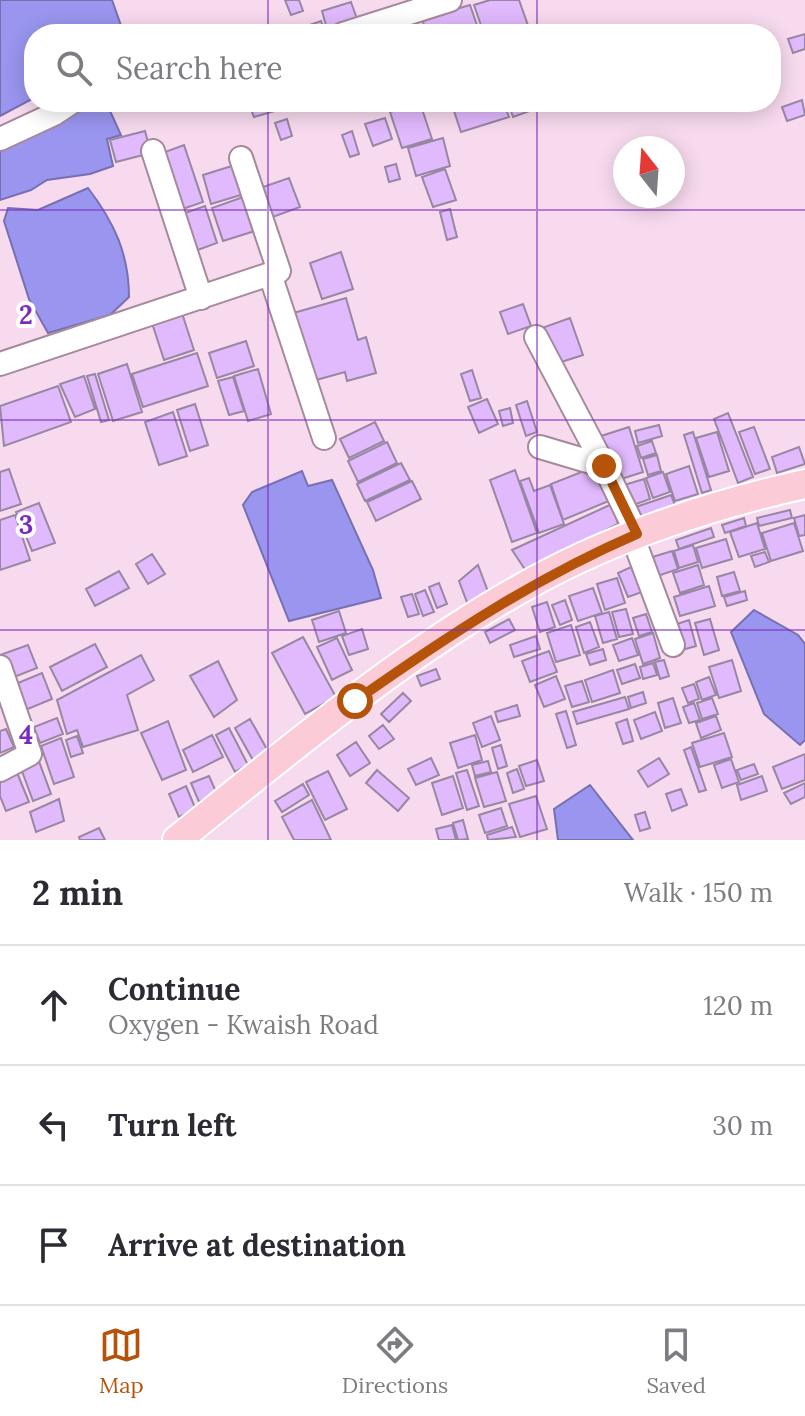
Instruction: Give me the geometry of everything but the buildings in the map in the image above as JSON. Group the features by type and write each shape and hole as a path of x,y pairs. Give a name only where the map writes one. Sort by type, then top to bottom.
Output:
{"main road":[{"path":"206,840 400,686 503,618 638,543 760,494 805,484"},
{"path":"177,840 355,701 460,628 578,559 805,500"}],"street":[{"path":"367,24 408,7 450,0"},
{"path":"0,139 57,112"},
{"path":"153,151 201,298"},
{"path":"0,364 279,271 241,158"},
{"path":"270,274 324,438"},
{"path":"536,337 604,466 638,543 673,645"},
{"path":"540,447 604,466"},
{"path":"0,667 30,754 0,770"}],"shaded area":[{"path":"0,0 112,0 120,24 24,24 24,103 0,116"},
{"path":"67,112 111,112 121,135 107,139 113,166 90,174 47,180 31,190 0,200 0,145"},
{"path":"88,188 118,239 126,267 129,297 110,315 48,333 29,299 4,221 8,208 38,210"},
{"path":"302,471 308,486 332,480 373,570 381,598 289,621 243,505 252,492"},
{"path":"754,610 798,635 805,644 805,740 800,745 764,714 731,632"},
{"path":"590,785 633,840 558,840 554,809"}],"route":[{"path":"355,701 460,628 528,587 578,559 637,534 604,466"}]}
